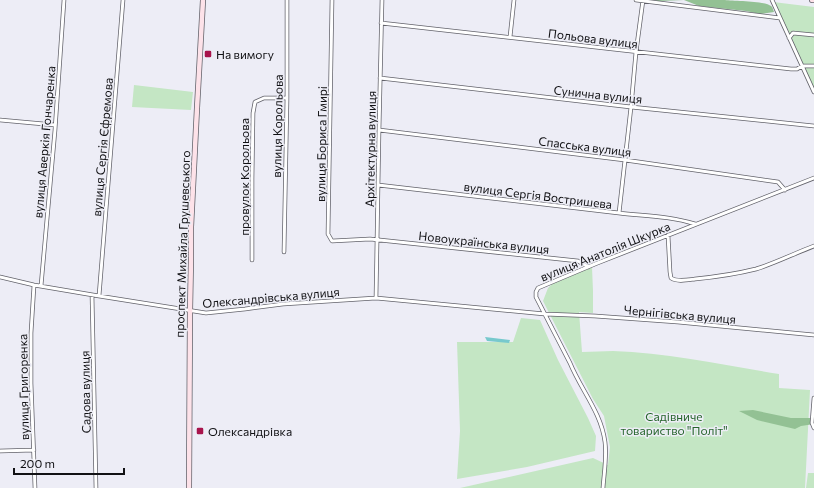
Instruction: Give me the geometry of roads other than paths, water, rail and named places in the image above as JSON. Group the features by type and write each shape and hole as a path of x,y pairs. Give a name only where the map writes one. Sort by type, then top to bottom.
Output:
{"street":[{"name":"вулиця Аверкія Гончаренка","path":"40,286 55,125 64,0"},
{"name":"вулиця Сергія Єфремова","path":"99,296 123,0"},
{"name":"проспект Михайла Грушевського","path":"189,488 191,227 203,0"},
{"name":"вулиця Корольова","path":"284,252 287,0"},
{"name":"вулиця Бориса Гмирі","path":"332,0 328,234 332,242 370,239 378,240"},
{"name":"Архітектурна вулиця","path":"376,298 378,240 378,130 382,0"},
{"path":"510,37 514,0"},
{"path":"636,0 780,18"},
{"path":"619,213 642,0"},
{"path":"772,0 814,92"},
{"name":"Польова вулиця","path":"381,23 791,69 797,69 802,66 814,66"},
{"path":"789,38 793,33 814,35"},
{"name":"Сунична вулиця","path":"380,78 631,107 814,126"},
{"name":"провулок Корольова","path":"252,260 253,113 255,102 264,98 287,98"},
{"path":"0,120 55,125"},
{"name":"Спасська вулиця","path":"378,130 625,160 778,182 786,190"},
{"name":"вулиця Анатолія Шкурка","path":"603,488 605,443 603,432 595,410 574,374 570,363 536,297 538,288 695,224 814,178"},
{"name":"вулиця Сергія Востришева","path":"378,186 681,220 695,224"},
{"path":"668,235 670,272 671,278 674,280 715,277 748,271 814,246"},
{"name":"Новоукраїнська вулиця","path":"378,240 578,261 588,267"},
{"name":"Олександрівська вулиця","path":"0,277 34,285 206,313 283,304 376,298 545,314"},
{"name":"вулиця Григоренка","path":"34,285 31,333 31,383 35,488"},
{"name":"Садова вулиця","path":"92,295 96,488"},
{"name":"Чернігівська вулиця","path":"545,314 678,322 814,335"},
{"path":"814,398 812,423 814,428"},
{"path":"0,451 34,450"}],"water":[{"path":"485,337 510,340 509,343 487,341"}],"place":[{"name":"На вимогу","path":"208,54"},
{"name":"Олександрівка","path":"200,431"}],"park label":[{"name":"Садівниче товариство \"Політ\"","path":"674,423"}]}
